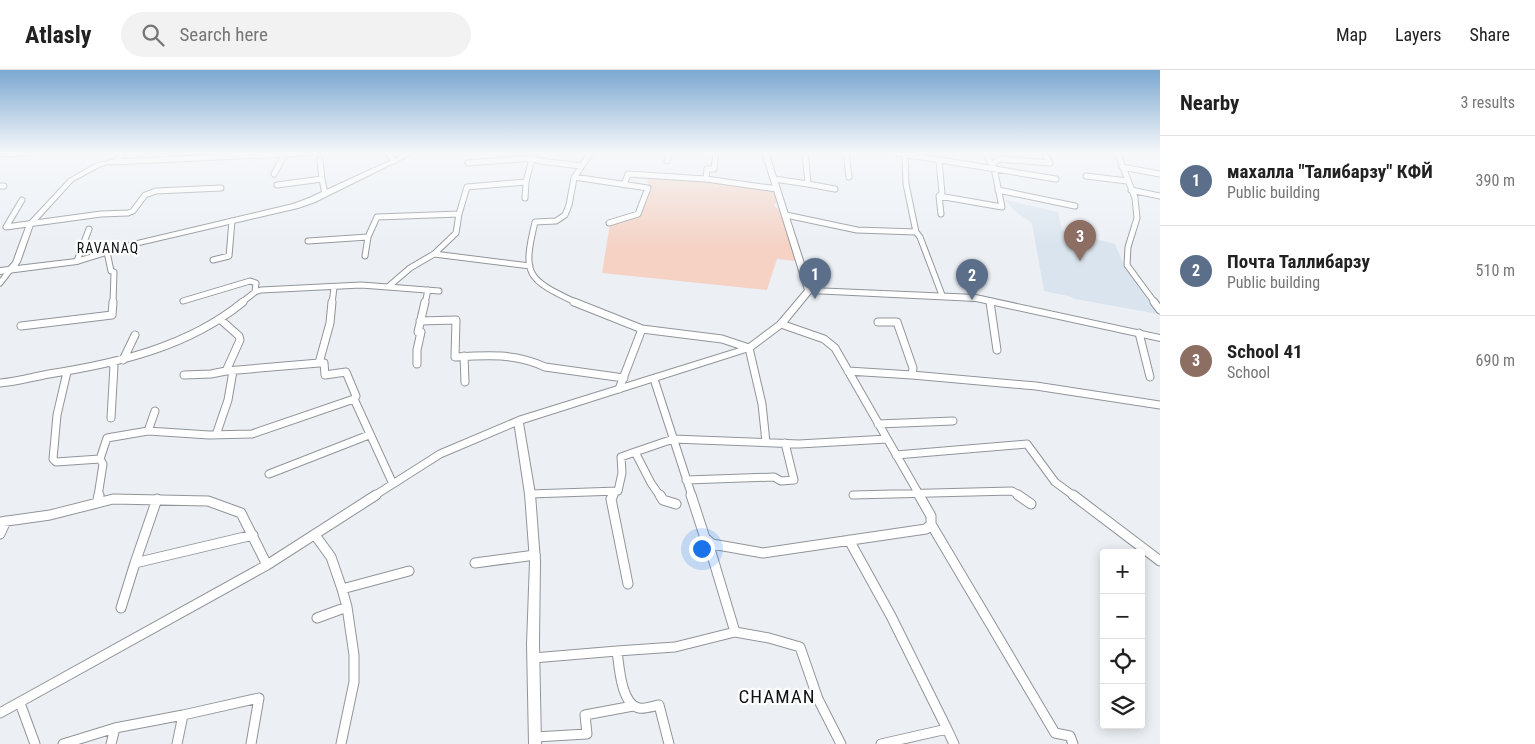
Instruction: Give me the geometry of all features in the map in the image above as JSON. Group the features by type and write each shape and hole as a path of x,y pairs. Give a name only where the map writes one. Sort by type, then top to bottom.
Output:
{"main road":[{"path":"0,271 77,261 147,241 294,206 347,183"}],"street":[{"path":"0,283 16,262 30,224 68,183"},
{"path":"277,185 287,183"},
{"path":"323,183 325,194"},
{"path":"388,286 410,268 434,254 456,233 466,187 509,183"},
{"path":"525,198 526,183"},
{"path":"573,183 571,200 563,219 559,221 541,220 536,222 530,245 530,272 535,278 558,293 605,317 642,329 722,340 749,348"},
{"path":"609,223 638,214 648,188 614,183"},
{"path":"738,183 777,189"},
{"path":"775,183 809,290"},
{"path":"804,183 835,189"},
{"path":"906,183 916,232 920,237 942,295"},
{"path":"941,183 942,192 939,196 941,214"},
{"path":"939,196 1002,207 996,183"},
{"path":"1128,183 1134,198 1137,218 1128,247 1127,265 1160,310"},
{"path":"22,200 6,226 131,212 145,195 156,191 221,188"},
{"path":"998,190 1075,206"},
{"path":"1131,190 1160,196"},
{"path":"365,256 368,237 377,218 459,214"},
{"path":"786,215 857,230 916,232"},
{"path":"213,260 229,256 232,221"},
{"path":"77,261 89,229"},
{"path":"308,241 368,237"},
{"path":"21,326 112,315 114,272 111,271 107,252"},
{"path":"434,254 530,266"},
{"path":"183,301 250,281 256,283 256,292"},
{"path":"0,383 112,364 166,346 221,320 256,292 354,286 388,286 439,291"},
{"path":"319,363 330,323 334,288"},
{"path":"417,364 421,332 418,332 428,290"},
{"path":"809,290 976,298 1160,338"},
{"path":"0,713 267,565 440,454 518,421 749,348 781,324 809,290"},
{"path":"990,301 996,350"},
{"path":"216,435 228,400 229,371 240,340 239,336 221,320"},
{"path":"420,321 456,320 455,357 485,354 519,358 536,361 545,367 624,378"},
{"path":"878,322 898,322 914,368 912,374"},
{"path":"781,324 830,342 930,516 931,524 1055,733 1070,736 1073,744"},
{"path":"619,389 642,329"},
{"path":"1139,333 1150,377"},
{"path":"123,360 134,335"},
{"path":"749,348 762,404 766,442"},
{"path":"464,356 465,382"},
{"path":"184,376 319,363 324,363 325,375 346,372 356,396 354,399 368,435 393,484"},
{"path":"111,418 114,375 114,366 112,364"},
{"path":"848,371 1003,381 1160,405"},
{"path":"67,372 62,387 54,435 53,459 56,462 100,459"},
{"path":"654,379 708,542 735,632"},
{"path":"98,500 103,464 100,459 106,438 148,431 216,435 252,434 354,399"},
{"path":"148,431 154,410"},
{"path":"518,421 530,494 535,555 535,741 586,734 584,715 633,706 638,708 659,705 669,744"},
{"path":"878,424 953,421"},
{"path":"270,474 368,435"},
{"path":"628,584 611,499 614,492 618,491 622,473 621,457 673,439 785,443 887,440"},
{"path":"686,480 774,477 781,481 794,480 785,443"},
{"path":"896,456 1027,444 1055,482 1160,561"},
{"path":"635,452 651,483 663,500 676,504"},
{"path":"530,494 575,491 614,492"},
{"path":"853,495 916,492 1012,492 1031,504"},
{"path":"0,534 3,521 45,517 87,506 98,500 208,502 241,513 267,565"},
{"path":"121,608 157,500"},
{"path":"708,542 756,553 926,528 931,524"},
{"path":"135,563 252,535"},
{"path":"315,535 331,557 342,589 347,607 354,655 354,682 341,744"},
{"path":"849,540 890,616 954,744"},
{"path":"475,563 535,555"},
{"path":"342,589 409,571"},
{"path":"317,618 347,607"},
{"path":"534,658 675,646 735,632 769,638 800,647 818,699 841,744"},
{"path":"617,650 625,696 633,706"},
{"path":"63,744 115,728 259,698 250,744"},
{"path":"20,703 35,744"},
{"path":"177,744 183,715"},
{"path":"111,744 115,728"},
{"path":"881,744 947,729"}],"shaded area":[{"path":"648,183 727,183 773,190 777,201 774,206 782,211 796,261 777,259 767,290 602,273 610,224 641,215 651,190"},
{"path":"1005,200 1058,212 1062,230 1115,244 1125,267 1158,314 1075,299 1044,291 1032,223 1016,212"}],"place":[{"name":"School 41","path":"1080,261"},
{"name":"махалла \"Талибарзу\" КФЙ","path":"815,299"},
{"name":"Почта Таллибарзу","path":"972,300"}],"district":[{"name":"RAVANAQ","path":"108,248"},
{"name":"CHAMAN","path":"777,696"}]}
